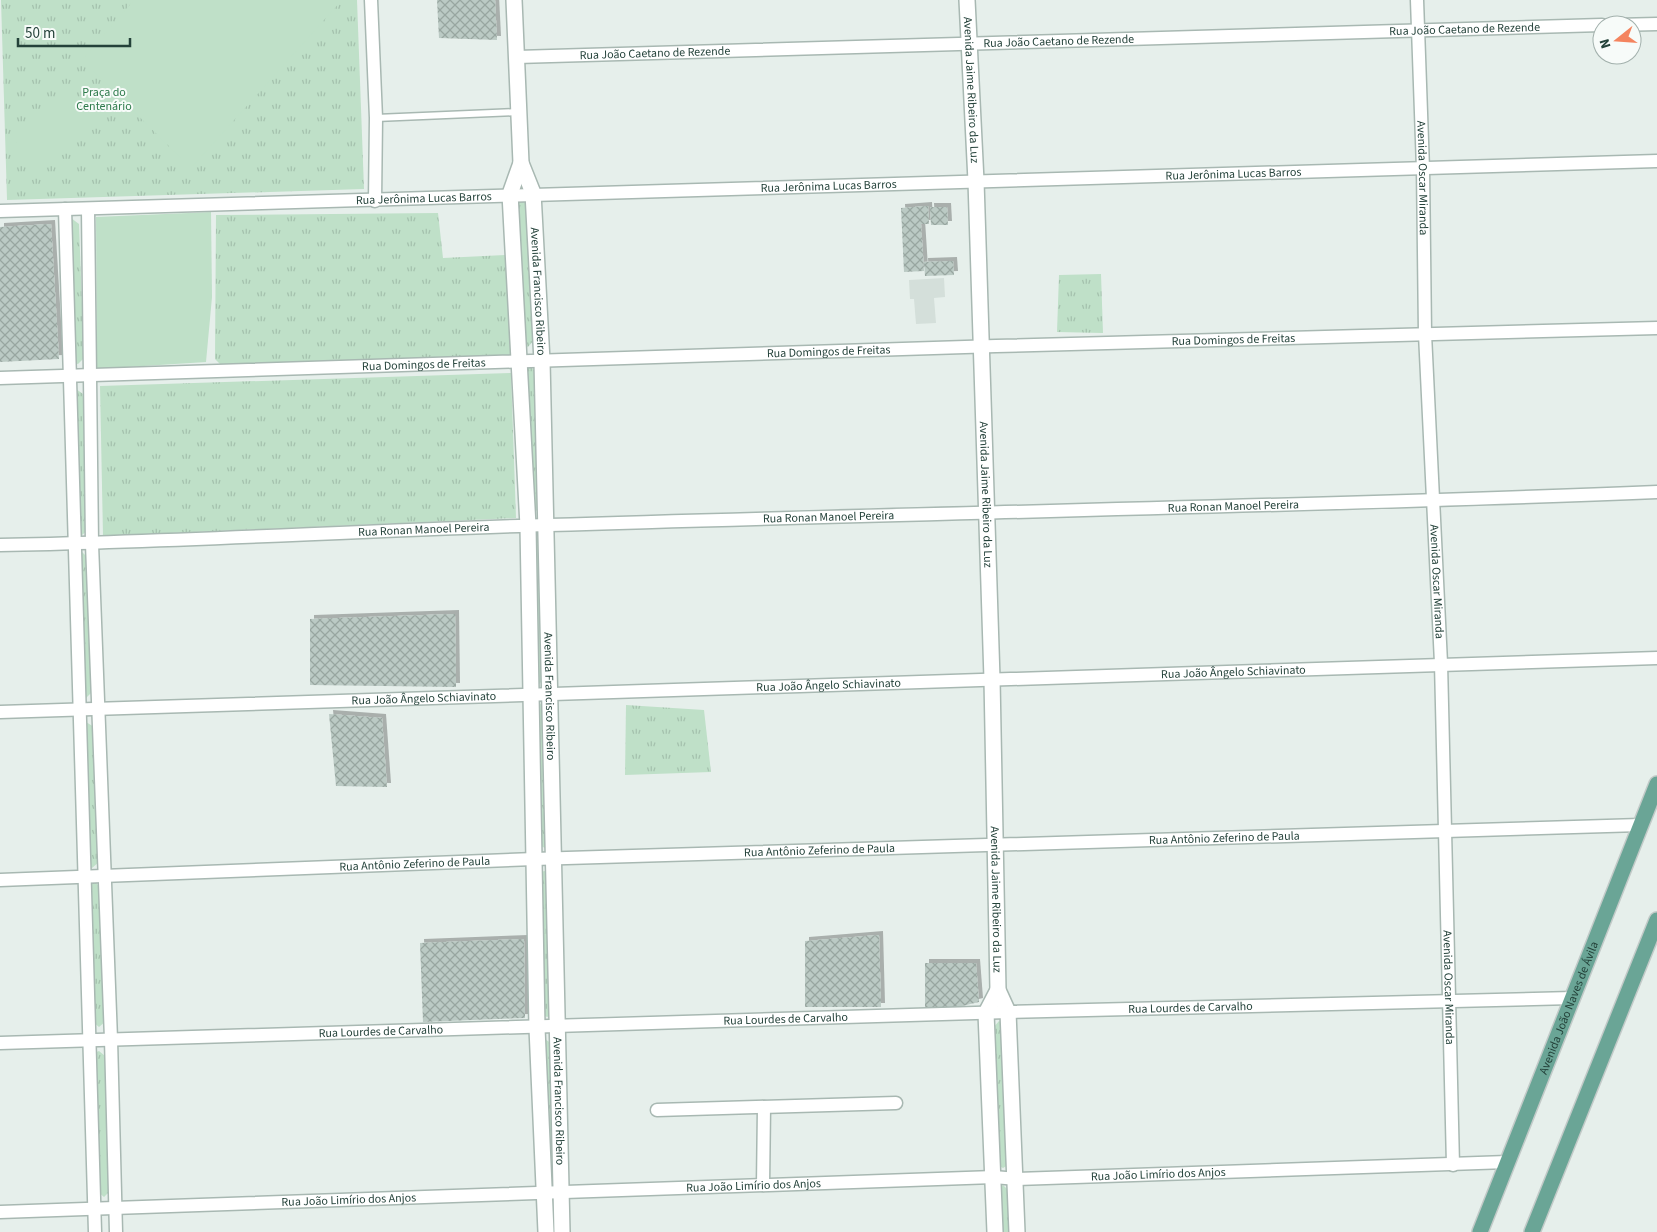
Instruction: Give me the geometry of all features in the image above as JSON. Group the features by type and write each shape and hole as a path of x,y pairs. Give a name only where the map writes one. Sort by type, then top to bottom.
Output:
{"main road":[{"name":"Avenida João Naves de Ávila","path":"1480,1232 1657,784"},
{"path":"1532,1232 1657,920"}],"street":[{"path":"371,0 376,118 374,200"},
{"name":"Avenida Francisco Ribeiro","path":"514,0 521,163 533,193 542,361 544,525 550,695 562,1232"},
{"name":"Avenida Jaime Ribeiro da Luz","path":"967,0 976,181 992,679 998,990 1008,1012 1017,1179 1017,1232"},
{"name":"Avenida Oscar Miranda","path":"1418,0 1425,334 1446,832 1448,1000 1453,1165"},
{"path":"1642,24 1657,24"},
{"name":"Rua João Caetano de Rezende","path":"517,57 1592,25"},
{"name":"Rua Jerônima Lucas Barros","path":"0,211 374,200 533,193 1657,161"},
{"name":"Avenida Francisco Ribeiro","path":"521,163 510,194 528,526 533,696 537,1028 546,1232"},
{"path":"64,209 71,376 73,544 83,878 91,1040 95,1232"},
{"path":"88,209 92,544 111,1039 116,1232"},
{"path":"514,270 537,268"},
{"name":"Rua Domingos de Freitas","path":"0,378 980,346 1657,328"},
{"name":"Rua Ronan Manoel Pereira","path":"0,545 92,544 544,525 1433,501 1657,492"},
{"name":"Rua João Ângelo Schiavinato","path":"0,712 533,696 1440,663 1657,658"},
{"name":"Rua Antônio Zeferino de Paula","path":"0,880 534,859 1640,825"},
{"name":"Avenida Jaime Ribeiro da Luz","path":"986,1013 998,990"},
{"name":"Rua Lourdes de Carvalho","path":"0,1043 537,1028 1008,1012 1572,998"},
{"path":"986,1013 995,1232"},
{"path":"657,1110 896,1103"},
{"path":"764,1107 764,1185"},
{"name":"Rua João Limírio dos Anjos","path":"0,1212 994,1177 1017,1179 1507,1162"}],"lane":[{"path":"376,118 519,112"}],"shaded area":[{"path":"944,278 945,297 934,298 936,323 916,324 914,299 910,299 909,280"}],"green space":[{"name":"Praça do Centenário","path":"1,0 357,0 364,189 7,200"},
{"path":"134,0 342,0 191,168 82,60"},
{"path":"61,95 92,122 42,173 13,146"},
{"path":"522,200 526,202 534,340 528,347 524,345 518,203"},
{"path":"211,212 212,297 206,362 97,369 96,217"},
{"path":"438,213 443,258 505,255 511,356 221,365 215,359 216,215"},
{"path":"71,218 79,224 84,358 78,364 74,363"},
{"path":"1101,274 1103,333 1057,332 1059,275"},
{"path":"529,365 535,371 539,509 534,512 524,368"},
{"path":"511,373 516,518 103,536 100,386"},
{"path":"76,389 83,394 89,529 82,535 78,533"},
{"path":"535,537 539,539 542,681 539,684 534,682"},
{"path":"81,551 87,557 93,691 86,698 83,696"},
{"path":"538,702 544,707 545,848 541,846"},
{"path":"626,705 704,710 711,772 625,775"},
{"path":"86,722 94,727 99,862 92,868 89,866"},
{"path":"548,872 552,1015 547,1017 543,1015 540,873"},
{"path":"94,881 100,887 106,1021 99,1027 93,1022 89,884"},
{"path":"999,1021 1003,1023 1008,1165 1003,1168 999,1166 993,1028"},
{"path":"545,1039 552,1044 555,1179 550,1185"},
{"path":"99,1051 105,1056 110,1191 104,1197 98,1192 94,1053"},
{"path":"1003,1185 1009,1191 1011,1232 998,1232 999,1188"}],"building":[{"path":"437,0 495,0 497,40 439,38"},
{"path":"928,206 929,224 921,224 924,271 904,272 901,208"},
{"path":"930,207 947,207 948,225 931,225"},
{"path":"51,224 59,359 0,362 0,227"},
{"path":"953,261 954,275 925,276 924,262"},
{"path":"455,614 456,687 310,685 310,619"},
{"path":"329,714 382,718 387,787 336,786"},
{"path":"879,935 881,1007 805,1007 805,941"},
{"path":"524,939 525,1018 423,1022 420,943"},
{"path":"925,963 976,963 979,1002 925,1015"}]}
